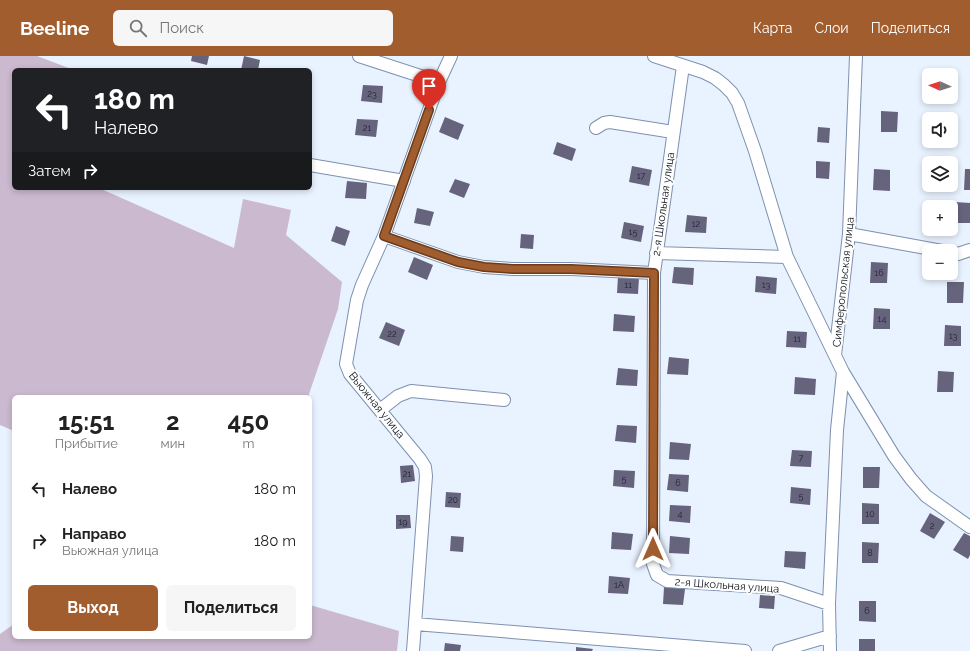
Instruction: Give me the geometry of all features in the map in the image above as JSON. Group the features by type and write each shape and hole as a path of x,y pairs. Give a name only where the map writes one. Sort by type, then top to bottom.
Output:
{"street":[{"path":"359,56 439,82"},
{"name":"Вьюжная улица","path":"413,651 426,476 424,467 420,459 350,374 346,364 357,300 362,285 384,236 439,82 451,56"},
{"path":"654,56 703,72 715,78 732,92 738,103 755,151 787,257 835,355"},
{"name":"Симферопольская улица","path":"856,56 849,234 835,355 843,372 894,456 911,479 926,496 970,528"},
{"name":"2-я Школьная улица","path":"683,66 654,273 653,564 657,575 667,581 781,588 829,604"},
{"path":"596,128 604,123 610,122 674,132"},
{"path":"312,165 404,181"},
{"path":"849,234 922,247"},
{"path":"384,236 458,262 484,267 654,273"},
{"path":"958,254 970,250"},
{"path":"656,254 787,257"},
{"path":"830,651 829,604 837,430 843,372"},
{"path":"380,410 398,396 411,391 504,400"},
{"path":"415,624 745,651"},
{"path":"779,651 830,636"}],"shaded area":[{"path":"0,56 37,56 69,68 12,68 12,190 104,190 234,248 243,199 291,210 286,235 342,282 338,309 309,395 12,395 12,430 0,425"},
{"path":"312,606 399,631 397,651 0,651 0,634 12,625 12,639 312,639"}],"building":[{"path":"192,56 209,56 207,65 191,61"},
{"path":"244,56 260,60 258,68 241,68"},
{"path":"363,85 383,86 382,103 361,101"},
{"path":"881,111 898,112 897,132 881,132"},
{"path":"445,117 464,125 458,140 439,132"},
{"path":"357,119 378,120 376,137 355,135"},
{"path":"818,127 830,128 829,143 817,142"},
{"path":"557,142 576,149 572,161 553,154"},
{"path":"816,161 830,162 829,179 816,178"},
{"path":"632,166 652,170 649,186 629,182"},
{"path":"874,169 890,170 890,191 873,190"},
{"path":"965,169 970,169 970,190 964,190"},
{"path":"455,179 470,184 464,198 449,192"},
{"path":"347,181 367,183 366,199 345,198"},
{"path":"958,202 970,203 970,223 958,223"},
{"path":"417,208 434,212 430,226 414,223"},
{"path":"687,215 707,217 706,233 685,232"},
{"path":"624,222 644,226 641,242 621,238"},
{"path":"336,226 350,231 345,246 331,241"},
{"path":"521,234 534,235 533,249 520,248"},
{"path":"414,257 433,265 427,280 408,272"},
{"path":"871,262 888,263 887,283 870,283"},
{"path":"674,267 694,268 693,285 672,283"},
{"path":"618,276 639,278 638,294 617,293"},
{"path":"756,276 777,278 776,294 755,292"},
{"path":"947,282 964,282 963,303 947,303"},
{"path":"874,308 890,309 890,329 873,329"},
{"path":"614,314 635,316 634,332 613,331"},
{"path":"386,322 405,330 399,346 379,338"},
{"path":"945,325 961,326 961,346 944,346"},
{"path":"787,331 807,332 806,348 786,347"},
{"path":"669,357 689,359 688,375 667,374"},
{"path":"618,368 638,370 637,386 616,385"},
{"path":"938,371 954,372 953,392 937,392"},
{"path":"795,377 816,379 815,395 794,394"},
{"path":"617,425 637,426 636,443 615,441"},
{"path":"670,442 691,444 689,460 669,459"},
{"path":"792,450 812,451 811,467 790,466"},
{"path":"413,465 415,481 401,483 400,466"},
{"path":"863,467 880,467 879,488 863,488"},
{"path":"614,470 635,471 634,488 613,486"},
{"path":"669,474 689,475 688,492 667,490"},
{"path":"791,487 811,489 810,505 790,503"},
{"path":"446,492 461,493 460,508 445,507"},
{"path":"862,503 879,504 879,524 862,524"},
{"path":"670,505 691,506 690,523 669,521"},
{"path":"930,513 945,522 934,539 920,531"},
{"path":"396,515 410,515 411,528 396,529"},
{"path":"612,532 633,534 631,550 611,549"},
{"path":"964,533 970,536 970,555 968,559 953,550"},
{"path":"451,536 464,537 463,552 450,551"},
{"path":"670,536 690,538 689,554 669,553"},
{"path":"862,542 879,543 878,563 862,563"},
{"path":"785,551 806,552 805,569 784,567"},
{"path":"609,576 630,578 628,594 608,593"},
{"path":"664,587 685,589 683,605 663,604"},
{"path":"760,595 775,596 774,609 759,608"},
{"path":"859,601 876,601 876,622 859,621"},
{"path":"859,639 875,639 875,651 859,651"},
{"path":"445,643 461,645 460,651 444,651"},
{"path":"576,647 593,649 592,651 576,651"}],"route":[{"path":"429,110 384,236 458,262 484,267 654,273 653,549"}]}
